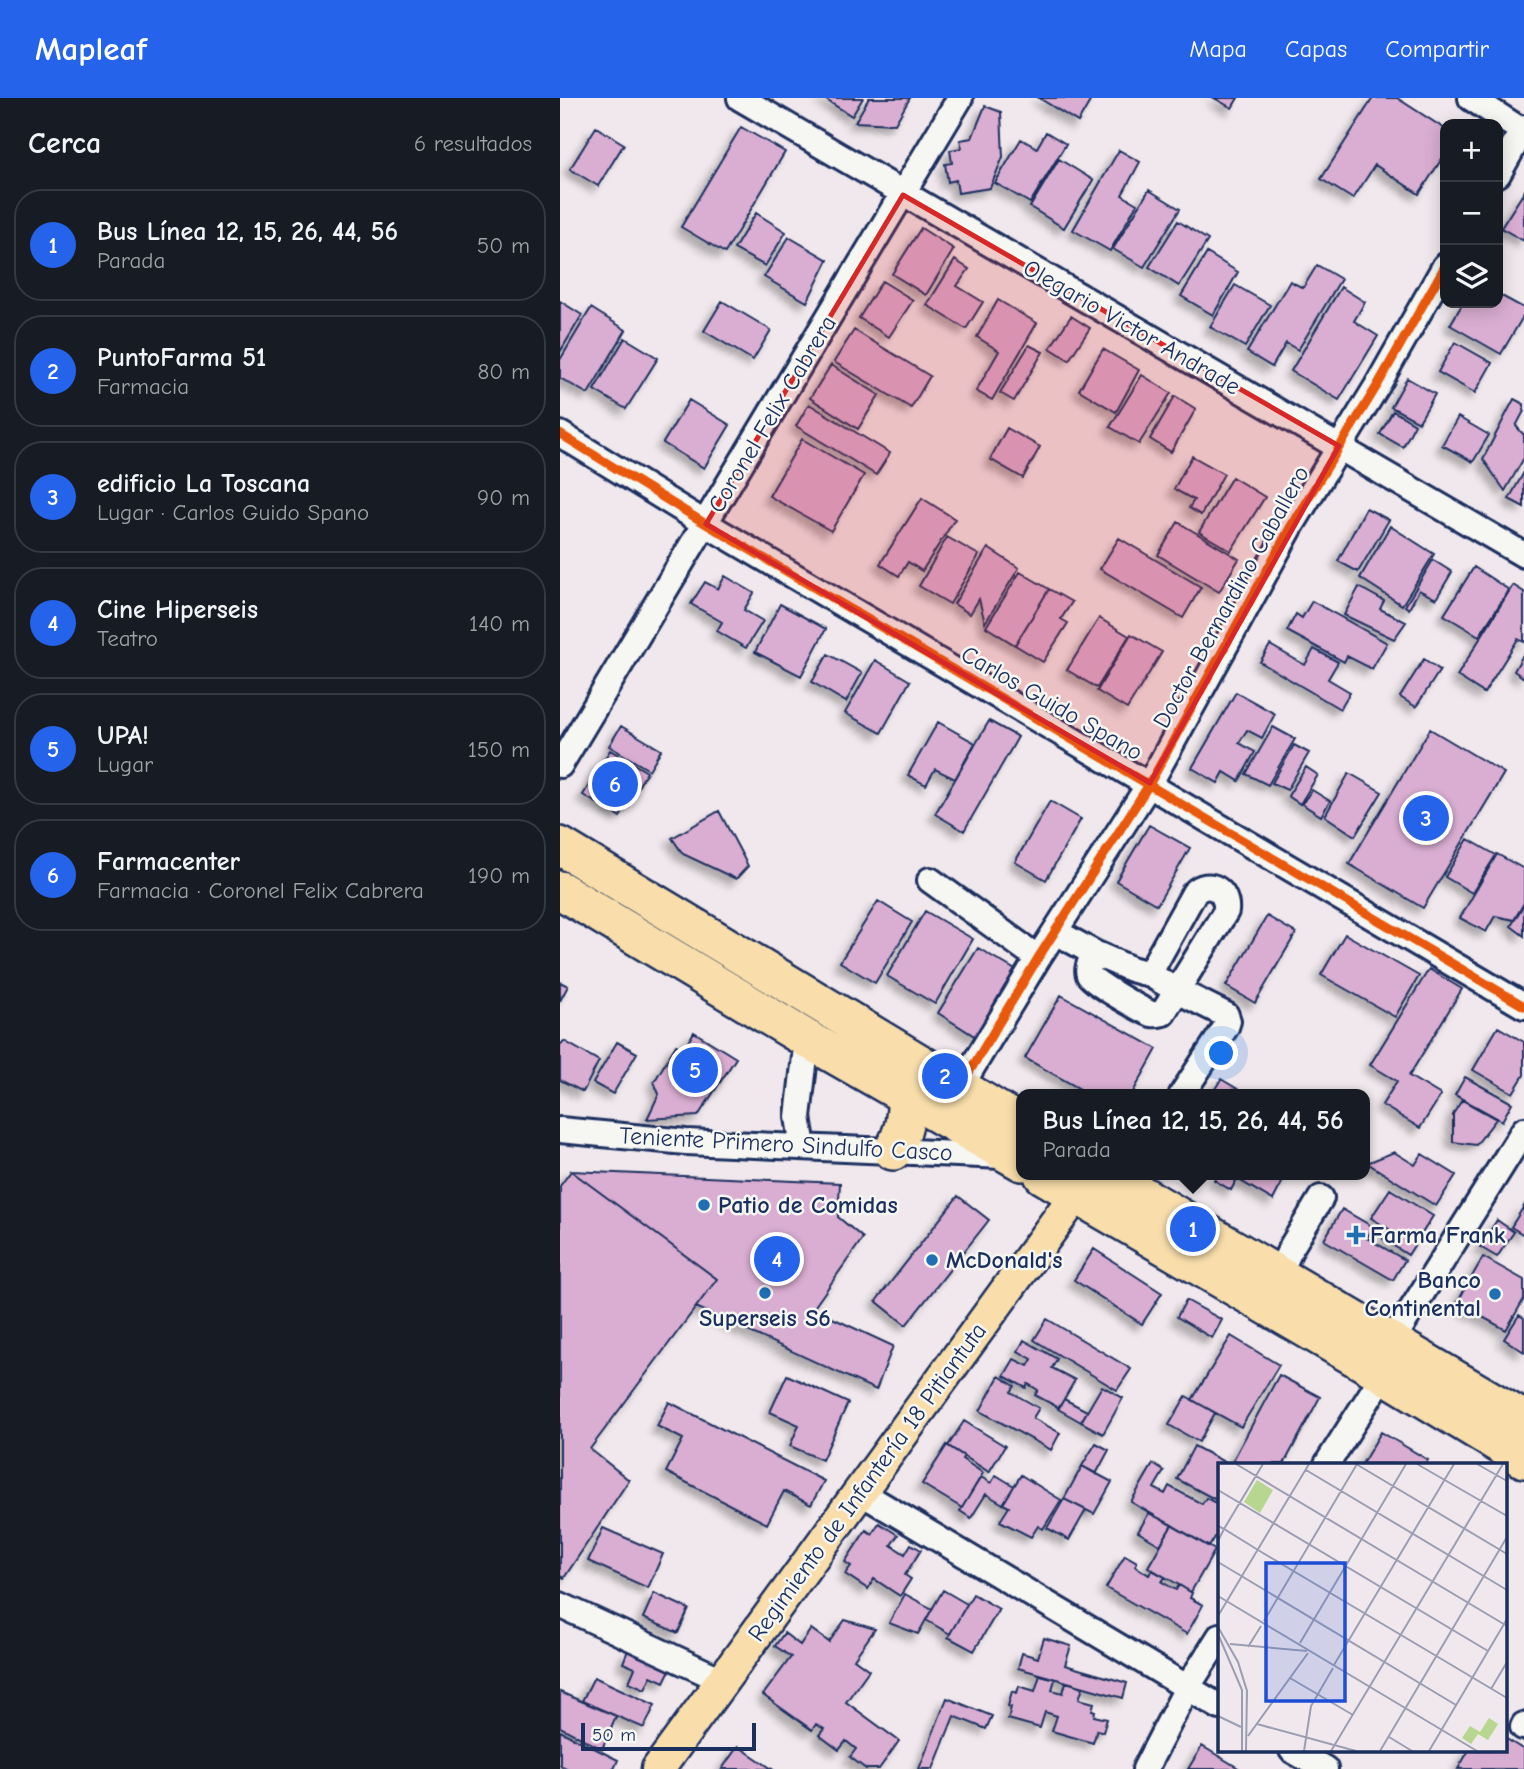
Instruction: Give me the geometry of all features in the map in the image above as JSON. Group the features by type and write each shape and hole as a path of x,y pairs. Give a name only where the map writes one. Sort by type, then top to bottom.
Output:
{"highway":[{"path":"560,846 959,1089 1016,1147"},
{"path":"560,890 807,1039 906,1095 1016,1149"},
{"path":"893,1151 902,1134 907,1111 906,1095"},
{"path":"1061,1180 1079,1185 1388,1357"},
{"path":"1124,1180 1278,1276 1517,1451"}],"main road":[{"name":"Regimiento de Infantería 18 Pitiantuta","path":"658,1769 1079,1185"}],"street":[{"name":"Olegario Victor Andrade","path":"740,98 1524,555"},
{"name":"Coronel Felix Cabrera","path":"560,765 960,98"},
{"path":"1471,98 1523,130 1503,165"},
{"name":"Doctor Bernardino Caballero","path":"959,1089 1038,958 1150,783 1291,526 1377,386 1440,275"},
{"name":"Carlos Guido Spano","path":"560,434 706,524 1150,783 1524,1006"},
{"path":"930,880 1038,958"},
{"path":"1094,953 1088,972 1090,977 1151,1014 1163,1013 1226,911 1227,902 1223,893 1217,888 1199,888 1194,893 1149,974"},
{"path":"1056,932 1094,953 1130,969 1149,974 1226,1015 1228,1021 1185,1089"},
{"path":"803,1147 798,1117 807,1039"},
{"name":"Teniente Primero Sindulfo Casco","path":"560,1130 686,1142 893,1151 1016,1150"},
{"path":"1328,1463 1388,1357 1524,1130"},
{"path":"1079,1185 1144,1212 1182,1218"},
{"path":"1278,1276 1321,1198"},
{"path":"860,1492 1218,1706"},
{"path":"560,1605 722,1680"},
{"path":"1145,1769 1187,1688 1218,1639"},
{"path":"1295,1752 1325,1769"}],"highlighted area":[{"path":"903,195 1339,446 1150,783 706,524"}],"building":[{"path":"823,98 863,98 852,116"},
{"path":"869,98 910,98 895,124 855,122"},
{"path":"1039,98 1092,98 1078,122"},
{"path":"1214,98 1238,98 1232,108"},
{"path":"1373,98 1397,98 1440,126 1440,162 1419,194 1375,165 1353,199 1321,179"},
{"path":"985,106 1001,112 1003,157 990,188 958,193 956,180 948,182 945,164 952,163 950,150 962,148 960,140 972,138"},
{"path":"596,127 624,144 598,186 570,169"},
{"path":"741,127 785,152 725,253 681,227"},
{"path":"1046,132 1066,144 1030,203 995,183 1021,139 1037,148"},
{"path":"1119,150 1140,162 1122,195 1137,204 1110,251 1073,230"},
{"path":"1059,159 1093,180 1064,228 1030,207"},
{"path":"1149,190 1180,209 1144,267 1113,249"},
{"path":"1524,192 1524,241 1503,229"},
{"path":"756,213 786,232 765,266 734,249"},
{"path":"1178,221 1208,240 1179,286 1149,267"},
{"path":"921,228 954,249 926,295 892,274"},
{"path":"789,237 828,260 807,302 764,277"},
{"path":"1207,253 1238,272 1213,315 1181,296"},
{"path":"955,260 969,269 957,286 983,302 966,329 927,305"},
{"path":"1317,265 1341,279 1298,350 1286,343 1272,367 1247,352 1290,281 1303,288"},
{"path":"882,281 913,300 889,337 859,318"},
{"path":"1235,285 1270,305 1245,347 1210,327"},
{"path":"1341,287 1365,302 1354,321 1378,336 1339,400 1291,371"},
{"path":"1503,297 1524,308 1524,315 1501,354 1450,325 1460,308 1503,308"},
{"path":"998,300 1037,323 992,400 976,391 999,351 977,337"},
{"path":"560,301 582,315 560,352"},
{"path":"722,301 771,330 753,360 704,331"},
{"path":"591,308 626,330 588,394 560,378 560,360"},
{"path":"1071,316 1090,328 1069,360 1050,348"},
{"path":"854,330 930,376 911,408 834,362"},
{"path":"625,338 658,358 626,409 594,390"},
{"path":"1455,342 1492,363 1475,393 1438,372"},
{"path":"1029,345 1043,352 1014,401 1000,393"},
{"path":"1103,349 1139,370 1116,412 1079,390"},
{"path":"831,365 879,395 858,429 810,398"},
{"path":"1142,375 1171,393 1139,444 1110,427"},
{"path":"1407,378 1435,394 1419,422 1391,407"},
{"path":"1175,396 1196,409 1171,452 1150,439"},
{"path":"1514,399 1524,404 1524,411 1516,426 1524,435 1524,458 1505,491 1483,459"},
{"path":"689,400 730,425 704,468 663,443"},
{"path":"809,404 890,453 876,475 796,426"},
{"path":"1393,411 1415,424 1403,447 1380,434"},
{"path":"1458,417 1489,435 1473,462 1442,445"},
{"path":"1007,428 1040,447 1023,478 990,459"},
{"path":"802,439 864,475 831,531 769,496"},
{"path":"1192,456 1224,474 1201,515 1189,508 1194,500 1174,489"},
{"path":"1524,472 1524,507 1509,499"},
{"path":"1232,477 1265,497 1231,551 1199,532"},
{"path":"922,498 955,519 922,571 908,562 899,576 880,564"},
{"path":"1366,508 1389,520 1358,572 1338,561"},
{"path":"1178,522 1239,559 1219,592 1158,555"},
{"path":"1390,526 1434,554 1402,605 1360,578"},
{"path":"947,537 979,555 950,604 919,586"},
{"path":"1119,538 1201,587 1183,618 1100,569"},
{"path":"988,548 1019,568 985,623 979,599 970,614 954,604"},
{"path":"1433,560 1452,572 1436,599 1419,590 1409,609 1405,606"},
{"path":"1474,567 1509,590 1479,636 1444,615"},
{"path":"1020,572 1049,589 1015,645 986,627"},
{"path":"725,576 754,593 744,610 763,621 746,648 717,631 722,622 691,604 705,582 718,589"},
{"path":"1513,585 1524,592 1524,642 1518,639 1484,693 1457,676"},
{"path":"1359,587 1384,601 1380,609 1406,622 1394,639 1344,615"},
{"path":"1049,589 1072,602 1061,619 1068,623 1043,662 1015,645"},
{"path":"1312,601 1387,643 1372,669 1347,656 1344,662 1287,631 1296,614 1302,618"},
{"path":"780,604 826,629 801,676 755,652"},
{"path":"1099,618 1129,636 1097,688 1067,670"},
{"path":"1131,634 1162,652 1127,709 1097,691"},
{"path":"1270,645 1305,665 1314,649 1338,662 1328,679 1350,692 1340,709 1260,662"},
{"path":"1524,653 1524,678 1514,671"},
{"path":"828,654 862,673 846,702 812,682"},
{"path":"1424,659 1440,670 1416,707 1400,697"},
{"path":"875,660 910,681 881,733 845,713"},
{"path":"1236,692 1275,714 1262,738 1247,730 1239,743 1255,752 1239,781 1224,772 1218,783 1192,768"},
{"path":"989,721 1018,737 964,831 935,814"},
{"path":"938,722 975,743 955,779 935,769 926,785 908,775"},
{"path":"621,726 661,750 649,770 609,746"},
{"path":"1273,727 1295,739 1268,785 1246,774"},
{"path":"1430,729 1504,773 1423,908 1349,864"},
{"path":"1294,745 1309,753 1287,790 1272,783"},
{"path":"610,750 647,772 620,817 583,795"},
{"path":"1306,767 1318,775 1300,804 1288,796"},
{"path":"1349,773 1382,792 1355,836 1325,816"},
{"path":"1312,790 1330,801 1321,816 1302,804"},
{"path":"1050,801 1081,819 1046,880 1015,862"},
{"path":"719,811 748,866 736,879 683,854 672,838"},
{"path":"1149,825 1190,848 1157,905 1116,881"},
{"path":"1468,839 1496,855 1472,893 1445,877"},
{"path":"1497,854 1524,869 1524,903 1514,920 1495,916 1486,932 1460,918"},
{"path":"878,901 912,922 875,983 840,962"},
{"path":"1524,904 1524,936 1511,926"},
{"path":"925,911 973,939 935,1004 887,976"},
{"path":"1267,916 1296,933 1255,1003 1226,986"},
{"path":"1345,934 1419,976 1395,1017 1321,975"},
{"path":"978,948 1017,971 976,1037 938,1013"},
{"path":"1429,969 1462,989 1409,1076 1441,1095 1420,1128 1382,1105 1397,1081 1370,1065"},
{"path":"560,982 568,986 560,1001"},
{"path":"1061,995 1157,1049 1135,1089 1080,1089 1025,1058"},
{"path":"1498,1027 1524,1042 1524,1075 1513,1093 1473,1070"},
{"path":"694,1032 736,1058 698,1116 647,1119 659,1094 654,1082 676,1045 684,1049"},
{"path":"564,1041 599,1061 583,1092 560,1080 560,1045"},
{"path":"617,1042 637,1053 613,1094 593,1083"},
{"path":"1465,1077 1512,1103 1502,1121 1455,1095"},
{"path":"1221,1079 1238,1089 1215,1089"},
{"path":"1462,1100 1496,1119 1476,1145 1453,1142 1453,1114"},
{"path":"1394,1152 1415,1165 1422,1154 1456,1175 1436,1206 1370,1165 1370,1162"},
{"name":"Superseis S6","path":"571,1171 717,1279 590,1449 629,1480 564,1578 560,1576 560,1186"},
{"name":"Superseis S6","path":"571,1171 840,1183 838,1217 863,1238 813,1309 893,1346 876,1390 696,1307 717,1279"},
{"path":"1214,1180 1236,1180 1231,1190"},
{"path":"1239,1180 1283,1180 1273,1200"},
{"path":"1390,1189 1433,1216 1408,1255 1383,1239 1389,1229 1371,1218"},
{"name":"McDonald's","path":"958,1196 989,1220 906,1325 876,1301"},
{"path":"1524,1206 1524,1235 1511,1227"},
{"path":"1342,1209 1373,1227 1367,1238 1405,1260 1393,1280 1324,1240"},
{"path":"1497,1220 1514,1232 1497,1257 1480,1247"},
{"path":"1094,1249 1162,1293 1142,1324 1074,1280"},
{"path":"1483,1257 1524,1280 1524,1299 1506,1330 1457,1303"},
{"path":"1186,1300 1222,1320 1212,1338 1177,1317"},
{"path":"1519,1315 1524,1318 1524,1352 1504,1339"},
{"path":"1047,1319 1131,1369 1117,1390 1034,1340"},
{"path":"1231,1336 1279,1365 1241,1427 1192,1400"},
{"path":"1024,1340 1057,1359 1052,1368 1075,1380 1059,1408 1035,1395 1038,1390 1028,1384 1026,1388 1004,1376 1014,1359 1028,1366 1032,1359 1018,1351"},
{"path":"787,1375 848,1403 822,1460 790,1446 799,1425 770,1412"},
{"path":"1279,1375 1320,1397 1285,1463 1239,1463 1233,1460"},
{"path":"999,1376 1015,1386 1011,1392 1039,1408 1033,1418 1060,1433 1051,1450 980,1411"},
{"path":"1102,1386 1123,1398 1103,1434 1081,1422"},
{"path":"1186,1396 1215,1413 1199,1442 1169,1425"},
{"path":"1064,1399 1087,1411 1081,1422 1058,1409"},
{"path":"669,1402 824,1481 811,1505 784,1491 767,1524 666,1472 683,1439 657,1426"},
{"path":"964,1421 1005,1446 989,1472 948,1446"},
{"path":"1381,1432 1428,1460 1426,1463 1363,1463"},
{"path":"1096,1443 1109,1450 1096,1474 1082,1466"},
{"path":"947,1445 983,1473 962,1508 922,1484"},
{"path":"1194,1446 1226,1463 1218,1463 1218,1501 1177,1479"},
{"path":"1153,1464 1164,1471 1154,1488 1165,1494 1169,1486 1202,1504 1206,1498 1218,1504 1218,1532 1209,1547 1131,1502"},
{"path":"1082,1466 1112,1482 1094,1514 1064,1499"},
{"path":"996,1475 1014,1486 1003,1504 986,1494 971,1518 960,1511 981,1477 991,1483"},
{"path":"1021,1475 1061,1500 1043,1529 1038,1526 1031,1537 1000,1521 1009,1507 1003,1504"},
{"path":"1064,1499 1086,1510 1069,1540 1047,1528"},
{"path":"1149,1513 1172,1525 1160,1545 1138,1532"},
{"path":"879,1523 898,1535 891,1545 905,1554 911,1544 921,1550 905,1575 911,1579 900,1596 874,1579 868,1589 845,1574 851,1566 845,1562 866,1530 872,1534"},
{"path":"1172,1525 1215,1550 1191,1592 1148,1567"},
{"path":"603,1528 663,1554 648,1588 588,1561"},
{"path":"1125,1555 1137,1562 1135,1566 1149,1575 1152,1570 1165,1577 1162,1582 1176,1590 1179,1585 1192,1593 1190,1598 1203,1605 1187,1634 1106,1588"},
{"path":"943,1590 967,1604 950,1634 926,1620"},
{"path":"654,1593 689,1609 678,1633 643,1618"},
{"path":"905,1594 932,1609 918,1634 889,1623"},
{"path":"973,1594 999,1609 974,1651 948,1637"},
{"path":"845,1620 875,1629 854,1659 869,1670 846,1702 899,1741 879,1769 866,1769 850,1757 856,1749 846,1741 839,1750 819,1735 824,1729 816,1724 812,1730 763,1695 791,1657 775,1646 784,1633 800,1645 811,1629 829,1642"},
{"path":"1044,1638 1071,1646 1065,1665 1127,1683 1123,1698 1018,1668 1022,1653 1038,1658"},
{"path":"628,1650 670,1670 664,1682 651,1676 645,1689 629,1682 635,1668 623,1663"},
{"path":"1040,1675 1055,1679 1052,1690 1063,1693 1066,1682 1083,1687 1079,1699 1094,1703 1094,1716 1107,1719 1103,1732 1097,1730 1093,1743 1052,1731 1057,1716 1045,1712 1040,1728 1008,1719 1012,1691 1017,1693 1019,1686 1035,1691"},
{"path":"594,1677 655,1705 644,1728 582,1701"},
{"path":"560,1692 616,1716 602,1749 560,1727"},
{"path":"947,1698 992,1716 986,1729 954,1716 933,1769 919,1769"},
{"path":"560,1731 618,1760 614,1769 568,1769 560,1765"},
{"path":"1506,1739 1524,1750 1524,1769 1458,1769 1468,1752 1506,1752"},
{"path":"738,1746 772,1769 722,1769"},
{"path":"1202,1746 1240,1769 1188,1769"}],"cycle path":[{"path":"959,1089 1038,958 1150,783 1291,526 1377,386 1440,275"},
{"path":"560,434 706,524 1524,1006"}],"place":[{"name":"Farmacenter","path":"615,784"},
{"name":"edificio La Toscana","path":"1426,818"},
{"name":"UPA!","path":"695,1070"},
{"name":"PuntoFarma 51","path":"945,1076"},
{"name":"Patio de Comidas","path":"704,1205"},
{"name":"Bus Línea 12, 15, 26, 44, 56","path":"1193,1229"},
{"name":"Farma Frank","path":"1356,1235"},
{"name":"Cine Hiperseis","path":"777,1259"},
{"name":"McDonald's","path":"932,1260"},
{"name":"Superseis S6","path":"765,1293"},
{"name":"Banco Continental","path":"1495,1294"}]}
